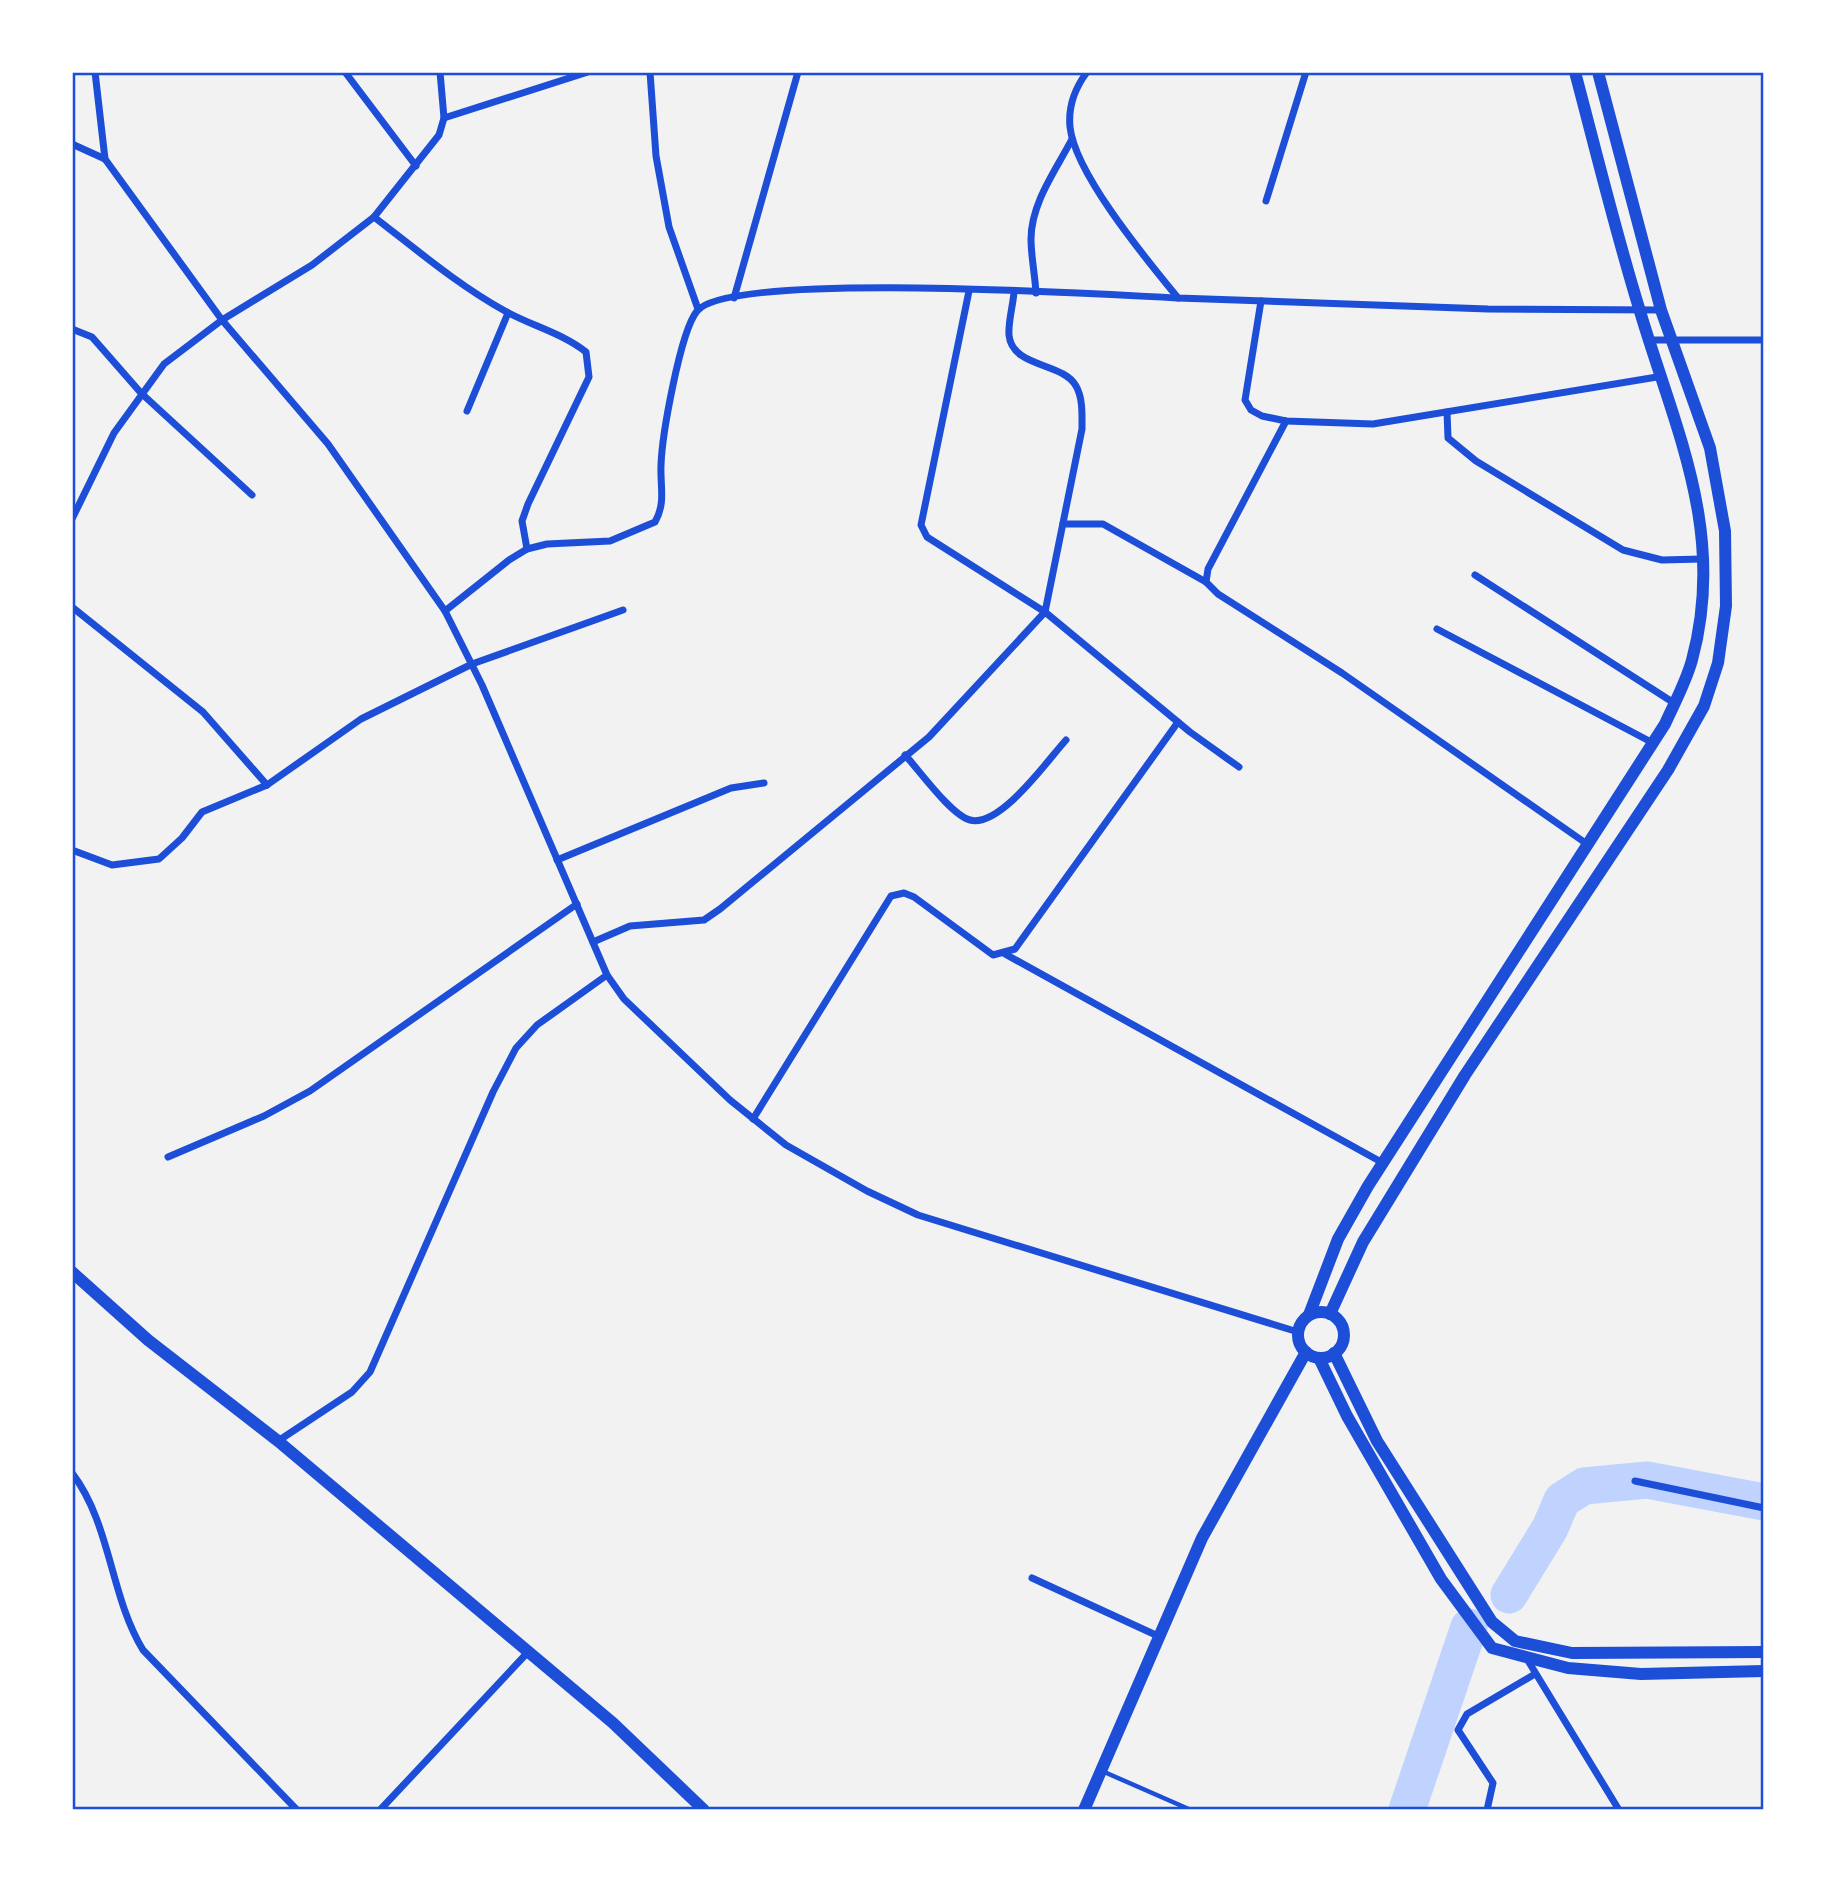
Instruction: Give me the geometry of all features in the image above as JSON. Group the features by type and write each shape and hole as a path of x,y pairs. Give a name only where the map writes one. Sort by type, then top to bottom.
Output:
{"main road":[{"path":"1309,1315 1330,1314 1337,1319 1344,1333 1340,1348 1334,1353 1319,1357 1306,1352 1301,1346 1298,1332 1309,1315 1338,1240 1383,1163 1653,743 1674,704 1692,661 1703,591 1702,559 1689,461 1639,308 1575,72"},
{"path":"1330,1314 1363,1242 1481,1051 1668,770 1704,706 1718,663 1726,606 1725,530 1710,448 1661,310 1598,72"},
{"path":"1462,1039 1481,1051"},
{"path":"72,1272 148,1340 278,1441 529,1651 613,1723 704,1810"},
{"path":"1084,1810 1202,1538 1306,1352"},
{"path":"1334,1353 1392,1464 1492,1622 1515,1641 1572,1653 1764,1652"},
{"path":"1319,1357 1347,1416 1441,1579 1492,1648 1568,1668 1641,1674 1764,1671"}],"street":[{"path":"95,72 105,159 222,320 328,444 445,611 472,664 607,975 624,999 753,1119 786,1145 867,1191 918,1215 1298,1332"},
{"path":"345,72 416,166"},
{"path":"72,519 114,433 164,364 222,320 312,265 374,217 416,166 439,135 444,118 440,72"},
{"path":"444,118 588,72"},
{"path":"650,72 656,156 667,215 698,309"},
{"path":"734,298 798,72"},
{"path":"1087,72 1076,86 1070,109 1072,139 1079,158 1109,206 1178,298"},
{"path":"1266,201 1307,72"},
{"path":"1036,293 1031,239 1034,217 1043,192 1072,139"},
{"path":"72,144 105,159"},
{"path":"374,217 473,292 508,313 575,343 586,352 590,365 589,377 522,521 527,549"},
{"path":"445,611 527,549 547,544 610,541 656,522 663,498 661,465 672,395 688,328 698,309 714,302 783,289 845,286 1488,309 1661,310"},
{"path":"969,290 921,525 927,537 1045,612 1178,722 1239,767"},
{"path":"593,942 630,926 704,920 929,737 1045,612 1082,429 1082,402 1076,384 1064,375 1026,358 1015,349 1009,337 1014,292"},
{"path":"1261,301 1245,400 1251,410 1262,416 1286,421 1373,424 1663,376"},
{"path":"467,411 508,313"},
{"path":"72,329 92,337 141,393 252,495"},
{"path":"1649,340 1764,340"},
{"path":"1447,412 1448,438 1476,461 1623,550 1662,560 1702,559"},
{"path":"1206,582 1208,569 1286,421"},
{"path":"1063,524 1103,524 1206,582 1218,594 1342,673 1587,844"},
{"path":"1475,575 1674,704"},
{"path":"72,607 203,712 267,785"},
{"path":"72,850 113,866 159,859 182,838 202,812 267,785 361,719 472,664 623,610"},
{"path":"1437,629 1653,743"},
{"path":"753,1119 891,896 904,893 914,897 993,955 1005,954 1015,949 1178,722"},
{"path":"905,755 954,809 968,820 982,820 998,814 1066,740"},
{"path":"557,860 731,788 764,783"},
{"path":"167,1157 264,1116 310,1091 577,904"},
{"path":"1005,954 1383,1163"},
{"path":"278,1441 352,1392 369,1372 493,1092 516,1048 537,1025 607,975"},
{"path":"72,1473 83,1488 93,1511 127,1625 143,1650 297,1810"},
{"path":"1635,1481 1764,1508"},
{"path":"1031,1577 1158,1636"},
{"path":"380,1810 529,1651"},
{"path":"1527,1659 1619,1810"},
{"path":"1488,1810 1493,1783 1458,1730 1467,1714 1535,1674"}],"lane":[{"path":"1100,1770 1191,1810"}],"waterway":[{"path":"1509,1595 1550,1528 1562,1500 1584,1486 1647,1480 1764,1502"},
{"path":"1407,1810 1469,1627"}]}
